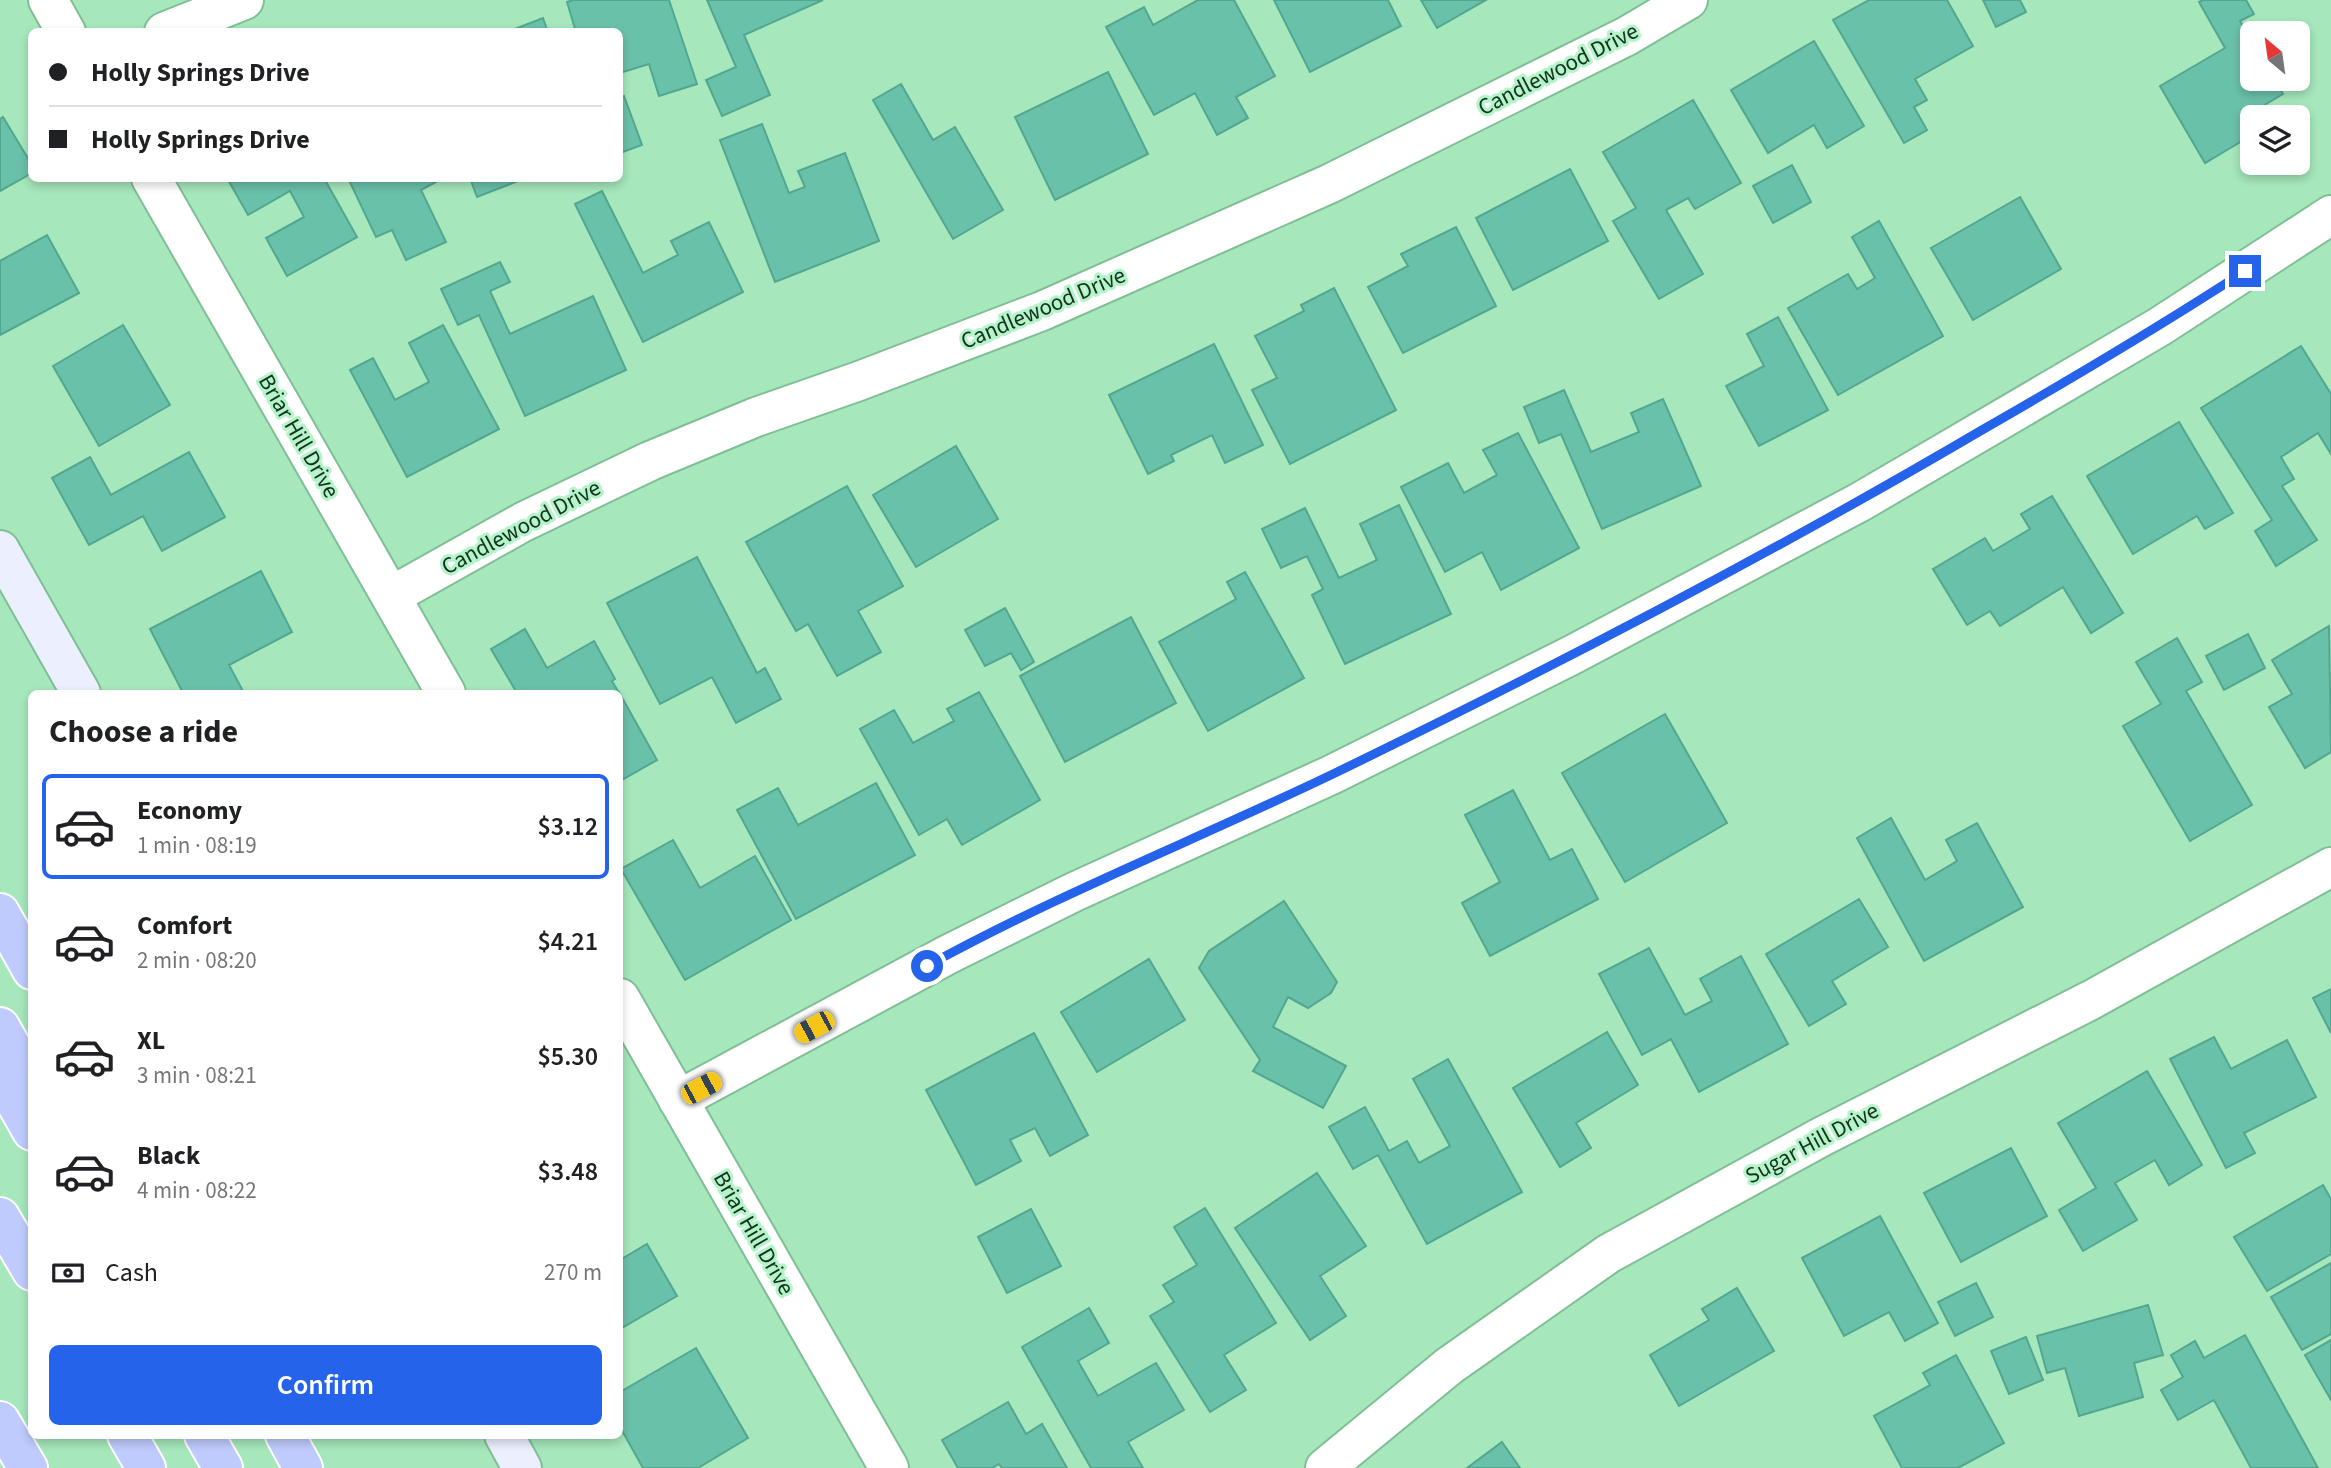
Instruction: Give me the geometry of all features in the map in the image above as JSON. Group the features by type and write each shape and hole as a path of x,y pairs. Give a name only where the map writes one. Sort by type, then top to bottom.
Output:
{"highway":[{"path":"0,913 28,963"},
{"path":"0,1027 28,1076"},
{"path":"0,1075 28,1124"},
{"path":"0,1217 28,1265"},
{"path":"0,1421 28,1468"},
{"path":"129,1439 146,1468"},
{"path":"206,1439 223,1468"},
{"path":"229,1439 245,1468"},
{"path":"287,1439 303,1468"}],"main road":[{"path":"0,550 79,690"},
{"path":"505,1439 522,1468"}],"street":[{"path":"48,0 64,28"},
{"path":"174,28 244,0"},
{"name":"Candlewood Drive","path":"391,596 523,522 650,461 756,417 1042,311 1329,184 1627,36 1688,0"},
{"name":"Briar Hill Drive","path":"153,182 444,690"},
{"path":"678,1100 949,954 1074,892 1355,763 1572,655 1848,509 2159,327 2331,215"},
{"name":"Sugar Hill Drive","path":"1325,1468 1450,1366 1608,1254 1821,1137 2091,1000 2331,867"},
{"name":"Briar Hill Drive","path":"623,1003 889,1468"}],"building":[{"path":"669,0 697,84 659,96 649,64 623,72 623,28 575,28 567,2"},
{"path":"707,0 823,0 744,35 770,95 722,116 706,80 736,67"},
{"path":"1198,0 1234,0 1275,76 1236,97 1248,118 1217,135 1195,93 1154,115 1106,27 1144,7 1153,25"},
{"path":"1274,0 1388,0 1401,26 1310,72"},
{"path":"1421,0 1486,0 1437,28"},
{"path":"1869,0 1947,0 1973,46 1915,79 1927,100 1914,107 1927,130 1904,143 1833,20"},
{"path":"1983,0 2020,0 2026,12 1996,27"},
{"path":"2246,0 2254,14 2240,21 2240,91 2281,91 2283,94 2264,105 2240,105 2240,142 2205,163 2160,86 2225,48 2199,2"},
{"path":"543,18 547,28 517,28"},
{"path":"1814,41 1864,126 1827,148 1814,125 1768,153 1731,90"},
{"path":"1108,72 1148,154 1055,200 1015,117"},
{"path":"901,84 933,140 955,127 1003,210 953,239 873,100"},
{"path":"623,96 642,145 623,152"},
{"path":"1693,100 1741,183 1695,209 1688,198 1666,210 1703,274 1659,299 1613,221 1636,208 1603,152"},
{"path":"3,117 28,158 28,175 0,191 0,119"},
{"path":"762,124 789,193 805,187 798,171 845,153 879,241 775,282 720,140"},
{"path":"1792,165 1811,202 1773,223 1753,186"},
{"path":"1570,169 1608,241 1513,290 1476,218"},
{"path":"229,182 326,182 357,237 287,276 266,238 304,217 290,191 248,215"},
{"path":"350,182 436,182 421,190 446,242 406,260 392,230 376,237"},
{"path":"471,182 515,182 477,197"},
{"path":"602,191 643,273 678,255 671,241 709,222 743,292 643,342 575,204"},
{"path":"2020,197 2061,269 1973,320 1931,248"},
{"path":"1879,221 1943,336 1838,395 1788,308 1848,274 1857,289 1875,278 1852,237"},
{"path":"1456,227 1496,306 1403,353 1368,287 1408,266 1401,254"},
{"path":"47,235 79,293 0,335 0,261"},
{"path":"500,262 510,282 490,291 510,334 593,296 626,370 525,416 479,315 458,325 441,289"},
{"path":"1334,288 1396,410 1290,464 1252,390 1277,378 1255,336 1304,311 1301,305"},
{"path":"1778,317 1828,410 1759,446 1726,386 1764,366 1747,334"},
{"path":"123,325 170,405 99,446 53,366"},
{"path":"443,325 499,429 407,477 350,370 373,358 395,400 429,382 409,343"},
{"path":"1214,344 1263,445 1225,463 1212,435 1171,455 1174,461 1148,474 1109,395"},
{"path":"2301,346 2331,394 2331,454 2318,433 2281,457 2294,479 2282,486 2317,540 2276,566 2255,531 2272,520 2201,408"},
{"path":"1564,390 1591,452 1639,432 1631,413 1663,399 1701,486 1602,529 1561,434 1539,443 1524,407"},
{"path":"2179,422 2233,513 2205,529 2197,516 2133,554 2087,476"},
{"path":"1518,433 1579,548 1501,590 1482,552 1445,572 1401,487 1448,463 1464,493 1497,475 1483,450"},
{"path":"956,446 998,519 916,567 873,495"},
{"path":"189,452 225,517 162,551 143,516 89,545 52,478 90,457 111,495"},
{"path":"847,486 903,586 858,611 881,652 837,676 808,624 796,631 746,542"},
{"path":"2052,496 2123,613 2091,633 2063,587 2000,626 1990,611 1967,625 1933,569 1985,538 1993,551 2030,529 2021,514"},
{"path":"1399,505 1451,614 1345,664 1312,595 1323,589 1307,556 1281,568 1262,529 1305,508 1339,578 1377,560 1360,524"},
{"path":"697,557 757,673 765,668 781,699 736,723 712,677 660,704 607,603"},
{"path":"261,571 292,632 229,665 242,690 181,690 150,629"},
{"path":"1245,572 1304,678 1208,731 1159,642 1236,599 1227,582"},
{"path":"1005,608 1034,662 1021,670 1011,653 985,666 965,630"},
{"path":"1131,617 1176,703 1065,762 1020,676"},
{"path":"2329,626 2331,752 2305,768 2269,707 2292,694 2272,660"},
{"path":"525,629 547,668 594,641 615,679 612,681 617,690 515,690 491,649"},
{"path":"2248,634 2265,668 2224,690 2206,656"},
{"path":"2177,638 2202,682 2186,691 2252,805 2190,841 2123,726 2161,704 2136,662"},
{"path":"979,692 1040,800 962,845 947,819 919,835 860,729 894,710 913,743 954,721 947,709"},
{"path":"623,699 657,760 623,779"},
{"path":"1665,714 1727,823 1625,882 1562,773"},
{"path":"876,783 915,855 796,919 737,810 778,788 798,825"},
{"path":"1513,790 1550,860 1572,849 1598,899 1490,956 1462,903 1500,882 1465,815"},
{"path":"1891,818 1925,880 1957,861 1946,840 1977,823 2023,907 1924,961 1857,838"},
{"path":"673,840 700,888 755,856 791,920 685,980 623,872 623,868"},
{"path":"1859,899 1888,947 1832,981 1846,1004 1809,1026 1766,954"},
{"path":"1284,901 1337,982 1331,993 1308,1008 1288,997 1273,1027 1346,1066 1323,1108 1253,1071 1260,1060 1199,968 1209,951"},
{"path":"1649,948 1685,1015 1712,1001 1700,979 1741,956 1788,1044 1699,1092 1671,1039 1642,1055 1599,974"},
{"path":"1149,959 1185,1020 1097,1072 1061,1012"},
{"path":"2331,989 2331,1033 2313,998"},
{"path":"1607,1032 1638,1085 1576,1123 1591,1148 1560,1167 1513,1088"},
{"path":"1034,1033 1088,1135 1050,1156 1035,1128 1010,1140 1021,1161 976,1185 926,1090"},
{"path":"2214,1037 2231,1069 2287,1040 2316,1097 2244,1133 2255,1153 2226,1168 2170,1059"},
{"path":"1448,1059 1522,1192 1427,1244 1378,1155 1353,1169 1329,1127 1365,1107 1389,1151 1407,1141 1419,1163 1450,1146 1413,1079"},
{"path":"2147,1071 2202,1165 2169,1185 2155,1160 2115,1183 2137,1220 2083,1251 2059,1210 2096,1188 2058,1123"},
{"path":"2011,1148 2047,1216 1961,1262 1924,1193"},
{"path":"1317,1173 1366,1246 1320,1276 1346,1316 1310,1340 1235,1228"},
{"path":"2323,1185 2331,1199 2331,1254 2267,1291 2234,1237"},
{"path":"1205,1208 1276,1323 1224,1355 1246,1390 1210,1412 1150,1316 1174,1302 1163,1285 1197,1265 1174,1227"},
{"path":"1031,1209 1061,1266 1007,1293 978,1237"},
{"path":"1880,1216 1938,1323 1905,1341 1889,1312 1844,1336 1802,1258"},
{"path":"647,1244 677,1296 623,1327 623,1258"},
{"path":"2331,1263 2331,1334 2302,1350 2271,1297"},
{"path":"1976,1283 1993,1317 1955,1336 1938,1302"},
{"path":"1737,1288 1774,1351 1679,1406 1650,1355 1709,1320 1702,1309"},
{"path":"2148,1305 2163,1355 2134,1363 2143,1397 2079,1416 2065,1368 2047,1373 2037,1336"},
{"path":"1089,1308 1109,1343 1078,1361 1098,1396 1156,1363 1184,1410 1128,1442 1143,1468 1091,1468 1022,1347"},
{"path":"2245,1335 2318,1468 2251,1468 2214,1400 2178,1420 2161,1390 2183,1377 2171,1355 2195,1341 2204,1358"},
{"path":"2026,1337 2043,1380 2009,1394 1991,1351"},
{"path":"2331,1340 2331,1400 2305,1355"},
{"path":"696,1348 748,1438 698,1468 643,1468 623,1432 623,1390"},
{"path":"1956,1355 2004,1443 1958,1468 1902,1468 1874,1416 1930,1385 1923,1373"},
{"path":"1008,1402 1026,1434 1042,1424 1067,1468 1002,1468 999,1464 992,1468 958,1468 942,1440"},
{"path":"1502,1442 1520,1468 1467,1468"}],"route":[{"path":"927,966 1074,892 1331,775 1596,643 1860,502 2159,327 2245,271"}]}
